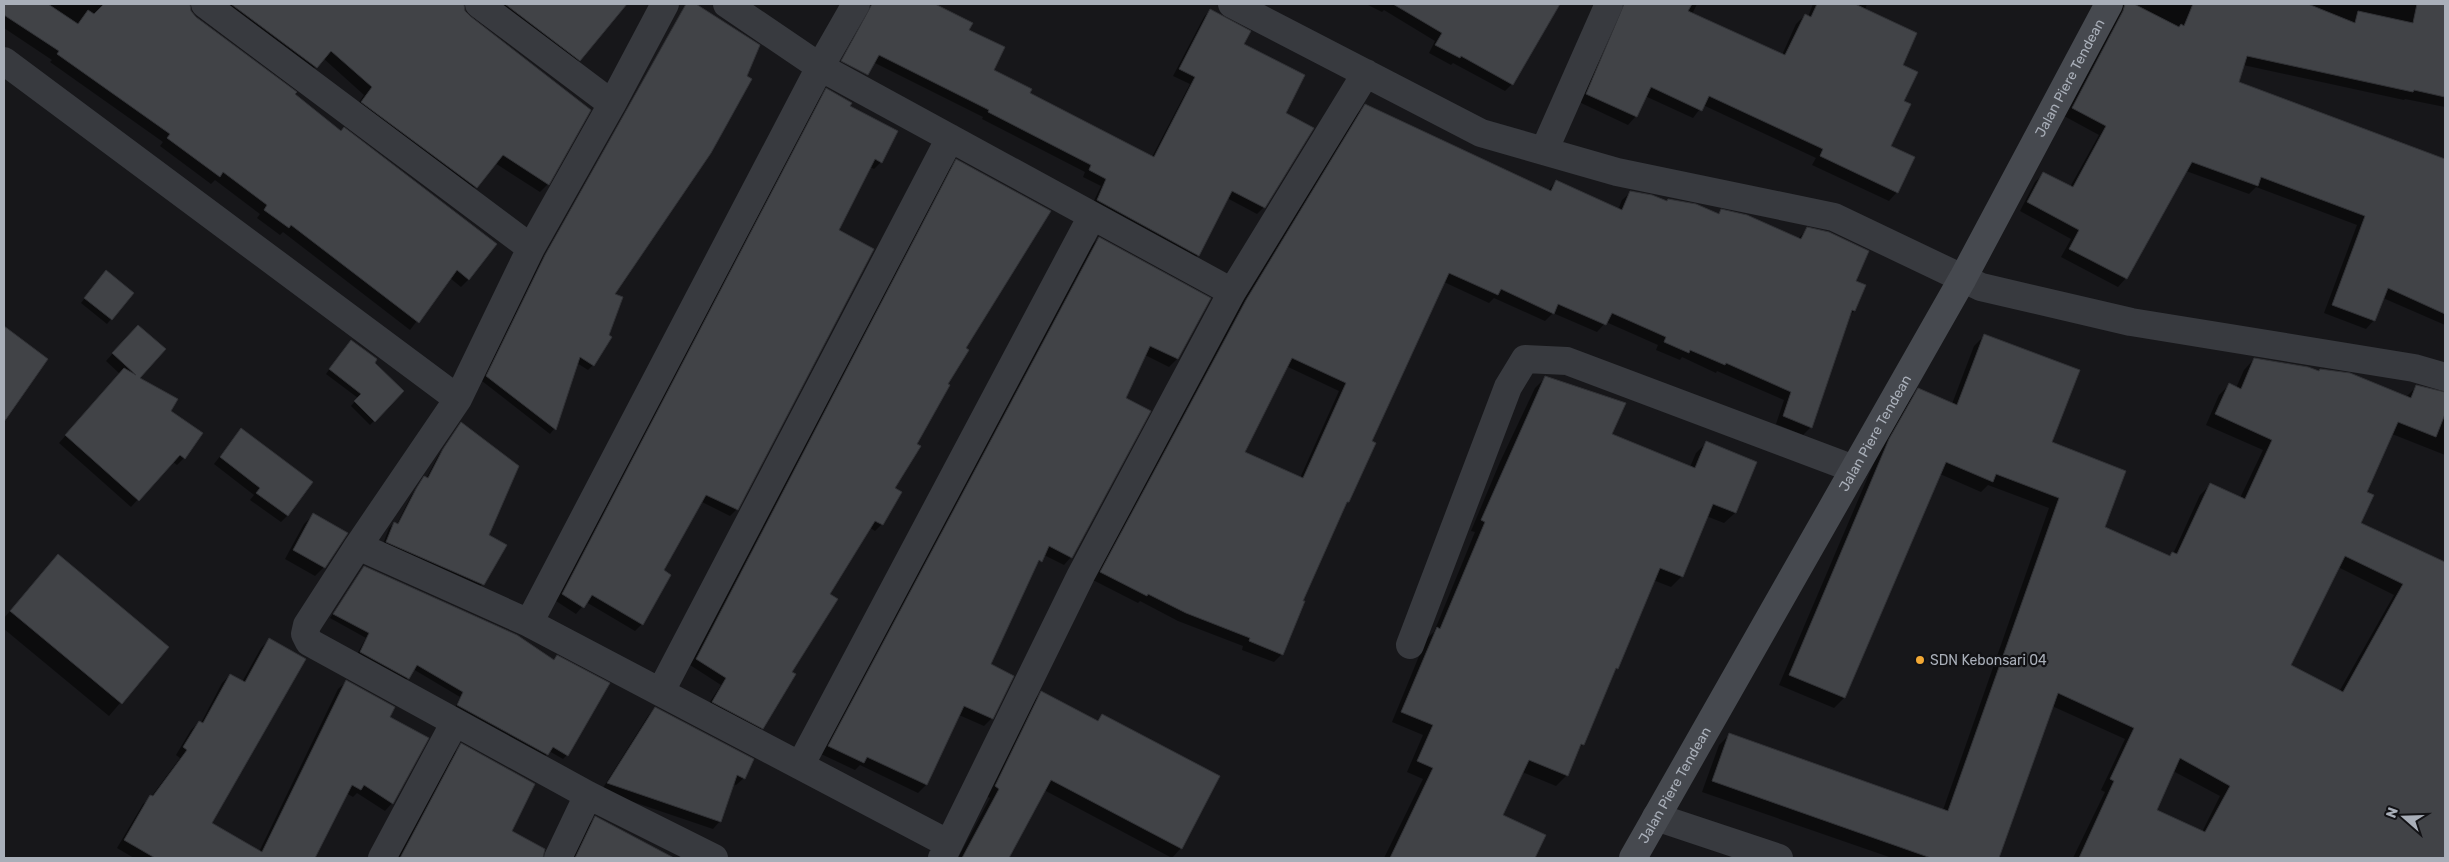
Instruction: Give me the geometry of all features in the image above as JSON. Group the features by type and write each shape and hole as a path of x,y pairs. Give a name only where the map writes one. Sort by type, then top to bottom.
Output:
{"street":[{"path":"206,4 530,248"},
{"path":"479,4 612,104"},
{"path":"665,4 612,104 530,248 458,399 358,546 307,625 305,634 309,642 588,795 714,858"},
{"path":"727,4 820,67 1232,292"},
{"path":"529,623 820,67 856,4"},
{"path":"1232,4 1481,133 1618,172 1834,217 1981,288 2131,322 2414,368 2445,377"},
{"path":"1544,151 1609,4"},
{"name":"Jalan Piere Tendean","path":"1633,858 1963,278 2109,4"},
{"path":"4,61 458,399"},
{"path":"358,546 529,623 661,691 801,764 945,851 1081,575 1232,292 1366,73"},
{"path":"661,691 950,138"},
{"path":"801,764 1092,216"},
{"path":"1410,645 1508,386 1524,360 1566,361 1854,469"},
{"path":"382,858 455,722"},
{"path":"558,858 588,795"},
{"path":"1656,817 1779,858"}],"building":[{"path":"4,4 48,4 78,24 88,10 94,14 104,4 190,4 191,11 196,17 297,92 295,94 341,131 344,127 497,244 469,280 457,270 419,323 291,225 289,228 264,210 267,205 223,172 220,177 167,138 170,134 57,54 59,51 4,15"},
{"path":"231,4 464,4 465,11 470,16 591,110 549,185 503,155 477,188 361,102 372,87 331,51 317,68"},
{"path":"505,4 627,4 580,61"},
{"path":"686,4 696,4 760,45 747,76 752,79 711,153 615,294 623,297 609,335 612,337 594,366 580,357 556,430 486,376 545,255"},
{"path":"872,4 935,4 973,23 969,30 1005,47 994,70 1032,89 1030,93 1154,157 1195,77 1179,69 1210,9 1251,31 1244,44 1305,75 1286,113 1314,128 1265,208 1232,191 1199,256 1097,200 1106,179 1089,170 1091,165 988,112 989,110 879,55 868,75 841,61"},
{"path":"1393,4 1560,4 1513,85 1461,56 1460,58 1435,45 1442,33"},
{"path":"1624,4 1692,4 1688,11 1785,55 1805,14 1811,17 1817,4 1855,4 1917,33 1903,65 1918,72 1904,101 1911,104 1891,146 1915,157 1898,193 1820,156 1823,149 1709,96 1702,111 1651,87 1637,117 1586,94"},
{"path":"2125,4 2134,4 2179,27 2181,24 2184,26 2193,4 2308,4 2355,23 2358,11 2413,23 2417,4 2445,4 2445,97 2414,90 2413,92 2247,56 2239,82 2445,159 2445,314 2388,288 2375,321 2332,305 2365,216 2261,177 2258,186 2192,162 2127,279 2069,249 2079,230 2027,202 2043,172 2073,187 2106,126 2072,108"},
{"path":"826,88 852,103 850,106 898,131 882,163 875,159 839,230 874,249 738,510 706,495 664,570 671,575 643,625 592,595 584,608 562,594"},
{"path":"1365,104 1551,191 1556,180 1622,210 1630,191 1652,195 1667,201 1668,199 1696,204 1719,214 1721,209 1747,215 1801,239 1807,227 1829,232 1869,251 1856,281 1866,285 1855,311 1852,310 1812,428 1783,416 1791,392 1726,363 1725,365 1690,350 1689,353 1664,342 1666,337 1612,313 1606,325 1558,304 1554,314 1501,289 1498,295 1449,273 1372,441 1376,443 1349,502 1347,502 1303,601 1305,601 1283,655 1249,641 1250,638 1186,613 1148,594 1147,596 1100,572 1246,300","holes":["1292,358 1346,383 1303,478 1245,452"]},
{"path":"956,159 1051,211 966,348 969,350 948,384 950,385 917,444 921,446 895,488 902,492 883,525 875,521 830,594 838,599 792,672 796,674 763,729 712,702 726,678 696,659"},
{"path":"1099,237 1211,298 1178,359 1150,346 1126,398 1151,411 1072,558 1049,546 1042,562 1039,560 991,664 1014,676 993,719 964,706 927,785 867,757 864,763 828,746"},
{"path":"106,270 134,293 112,320 84,298"},
{"path":"138,325 166,349 140,378 178,399 171,411 203,433 185,459 180,455 139,501 65,435 124,368 136,375 112,353"},
{"path":"4,326 48,359 4,422"},
{"path":"1984,334 2080,370 2052,442 2126,471 2105,527 2170,556 2172,552 2177,554 2210,483 2245,499 2272,440 2215,414 2229,383 2241,389 2254,358 2308,367 2319,371 2320,369 2350,373 2411,398 2416,385 2445,392 2445,414 2436,437 2398,422 2367,492 2374,495 2361,523 2445,562 2445,858 2079,858 2114,781 2110,779 2134,728 2058,693 1999,858 1931,858 1712,781 1729,733 1948,811 2059,498 1996,474 1993,482 1946,462 1845,698 1789,675 1889,439 1918,388 1957,405","holes":["2345,556 2403,584 2343,692 2291,665","2180,758 2230,786 2205,832 2157,810"]},
{"path":"351,340 377,359 375,363 404,391 375,422 354,401 361,394 329,369"},
{"path":"1545,376 1626,403 1612,434 1695,468 1706,441 1757,462 1736,513 1713,504 1683,577 1660,568 1618,669 1616,668 1584,745 1581,744 1568,776 1529,760 1503,815 1546,835 1535,858 1390,858 1433,768 1417,761 1433,725 1401,712 1437,627 1440,629 1485,522 1481,520"},
{"path":"461,422 519,466 489,535 507,545 484,585 386,542 394,522 398,524 424,476 428,478 443,449"},
{"path":"241,428 313,482 288,516 256,493 260,488 220,457"},
{"path":"313,513 348,533 325,568 293,550"},
{"path":"58,554 169,647 122,704 10,611"},
{"path":"364,566 517,635 554,660 557,655 610,683 568,756 553,747 548,755 457,705 463,692 417,665 409,679 360,652 369,633 333,614"},
{"path":"269,638 306,659 212,823 262,852 346,680 395,707 390,717 429,738 393,804 364,785 361,790 352,785 315,858 155,858 124,840 150,795 153,796 187,750 183,747 199,721 203,723 230,674 245,682"},
{"path":"1041,691 1098,721 1102,714 1220,776 1182,849 1051,780 1009,858 962,858 999,789 995,786"},
{"path":"655,707 754,759 745,779 737,775 721,822 607,783"},
{"path":"461,743 535,784 512,831 545,849 543,858 400,858"},
{"path":"595,816 674,858 575,858"}],"place":[{"name":"SDN Kebonsari 04","path":"1920,660"}]}
